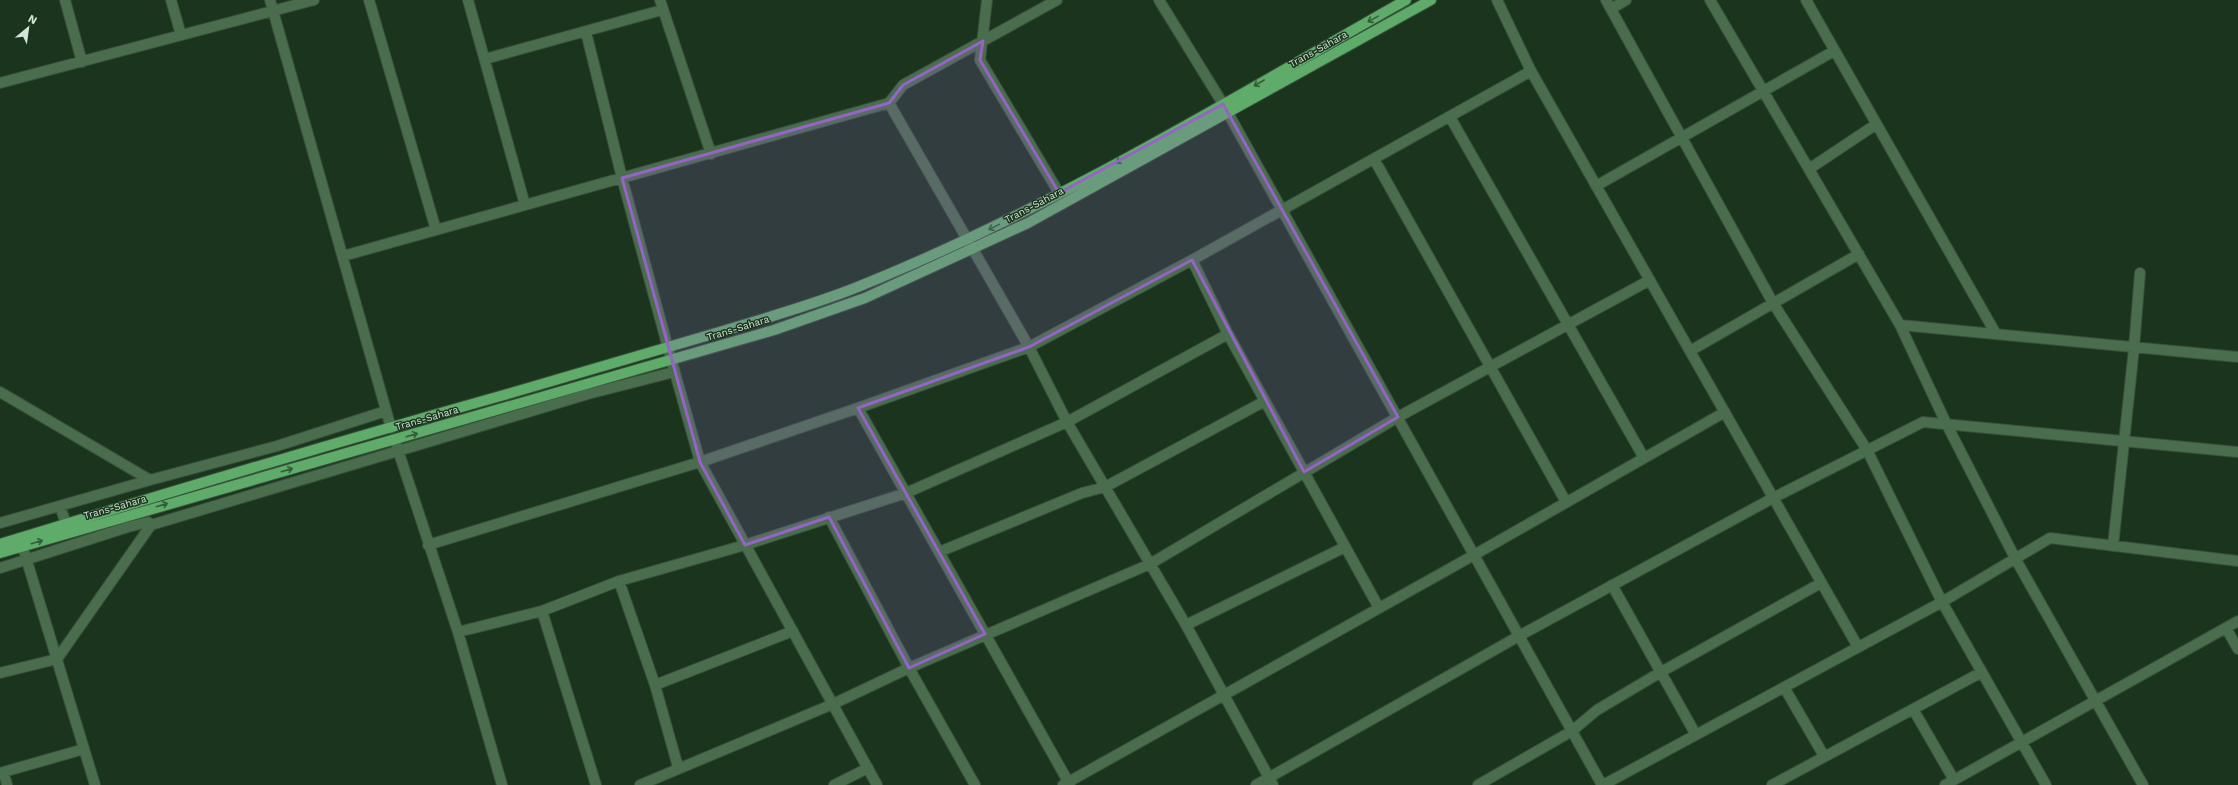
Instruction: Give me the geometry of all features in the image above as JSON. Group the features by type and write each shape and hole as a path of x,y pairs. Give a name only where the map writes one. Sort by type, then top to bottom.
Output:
{"main road":[{"name":"Trans-Sahara","path":"0,544 21,542 395,440 774,330 865,298 1028,223 1085,185 1225,108 1406,0"},
{"name":"Trans-Sahara","path":"1225,108 1432,0"},
{"name":"Trans-Sahara","path":"0,553 21,542 66,524 668,348 816,303 968,239 1059,193 1085,185"}],"street":[{"path":"65,0 82,62"},
{"path":"171,0 181,35"},
{"path":"270,0 391,428"},
{"path":"0,83 314,0"},
{"path":"370,0 436,230"},
{"path":"468,0 525,205"},
{"path":"987,0 980,60 1059,193"},
{"path":"342,256 889,103 903,85 1057,0"},
{"path":"1159,0 1225,108 1603,785 1942,602 2050,538 2238,561"},
{"path":"1496,0 1531,71 1858,647"},
{"path":"1626,0 1608,4 1773,303 1867,450 1942,602 2046,785"},
{"path":"1710,0 1900,325 1946,423 2015,558 2143,785"},
{"path":"1806,0 1875,125 1996,334"},
{"path":"484,59 586,32 661,5 711,154"},
{"path":"586,32 622,178 674,372 700,462 744,545 877,785"},
{"path":"1596,186 1834,51"},
{"path":"428,545 700,462 1029,347 1192,260 1531,71"},
{"path":"889,103 1029,347 1067,422 1186,625 1271,781"},
{"path":"1450,117 1644,458"},
{"path":"1809,169 1875,125"},
{"path":"1374,159 1566,502"},
{"path":"1690,351 1859,254"},
{"path":"1192,260 1228,334 1379,608"},
{"path":"2113,546 2123,440 2134,348 2140,273"},
{"path":"640,785 678,767 833,704 985,634 1150,564 1398,417 1650,280"},
{"path":"1900,325 2238,357"},
{"path":"458,632 542,611 619,582 744,545 906,494 1067,422 1228,334"},
{"path":"0,673 57,659 151,525 588,394 674,372"},
{"path":"0,392 150,480"},
{"path":"939,552 1082,493 1105,487 1265,401"},
{"path":"858,408 985,634 1067,784 1224,694 1474,555 1724,412"},
{"path":"0,523 150,480 277,446 386,411"},
{"path":"1256,785 1271,781 1519,636 1612,585 1773,498 1923,422 2238,452"},
{"path":"395,440 428,545 458,632 502,785"},
{"path":"60,506 66,524"},
{"path":"829,517 909,668 975,785"},
{"path":"0,568 27,561 114,531 148,522 151,525"},
{"path":"21,542 95,785"},
{"path":"1186,625 1345,547"},
{"path":"619,582 655,685 678,767"},
{"path":"1484,784 1572,731 1597,710 1661,672 1821,583"},
{"path":"1612,585 1696,735"},
{"path":"542,611 596,785"},
{"path":"1913,709 1950,783 2238,621"},
{"path":"2226,628 2238,649"},
{"path":"655,685 793,631"},
{"path":"1772,785 1982,672"},
{"path":"1784,687 1824,756"},
{"path":"7,785 2,773 84,749"},
{"path":"834,785 868,768"}],"highlighted area":[{"path":"983,41 980,60 1059,193 1223,104 1398,417 1304,472 1192,260 1029,347 858,408 985,634 909,668 829,517 745,545 700,462 622,178 889,103 903,85"}]}
